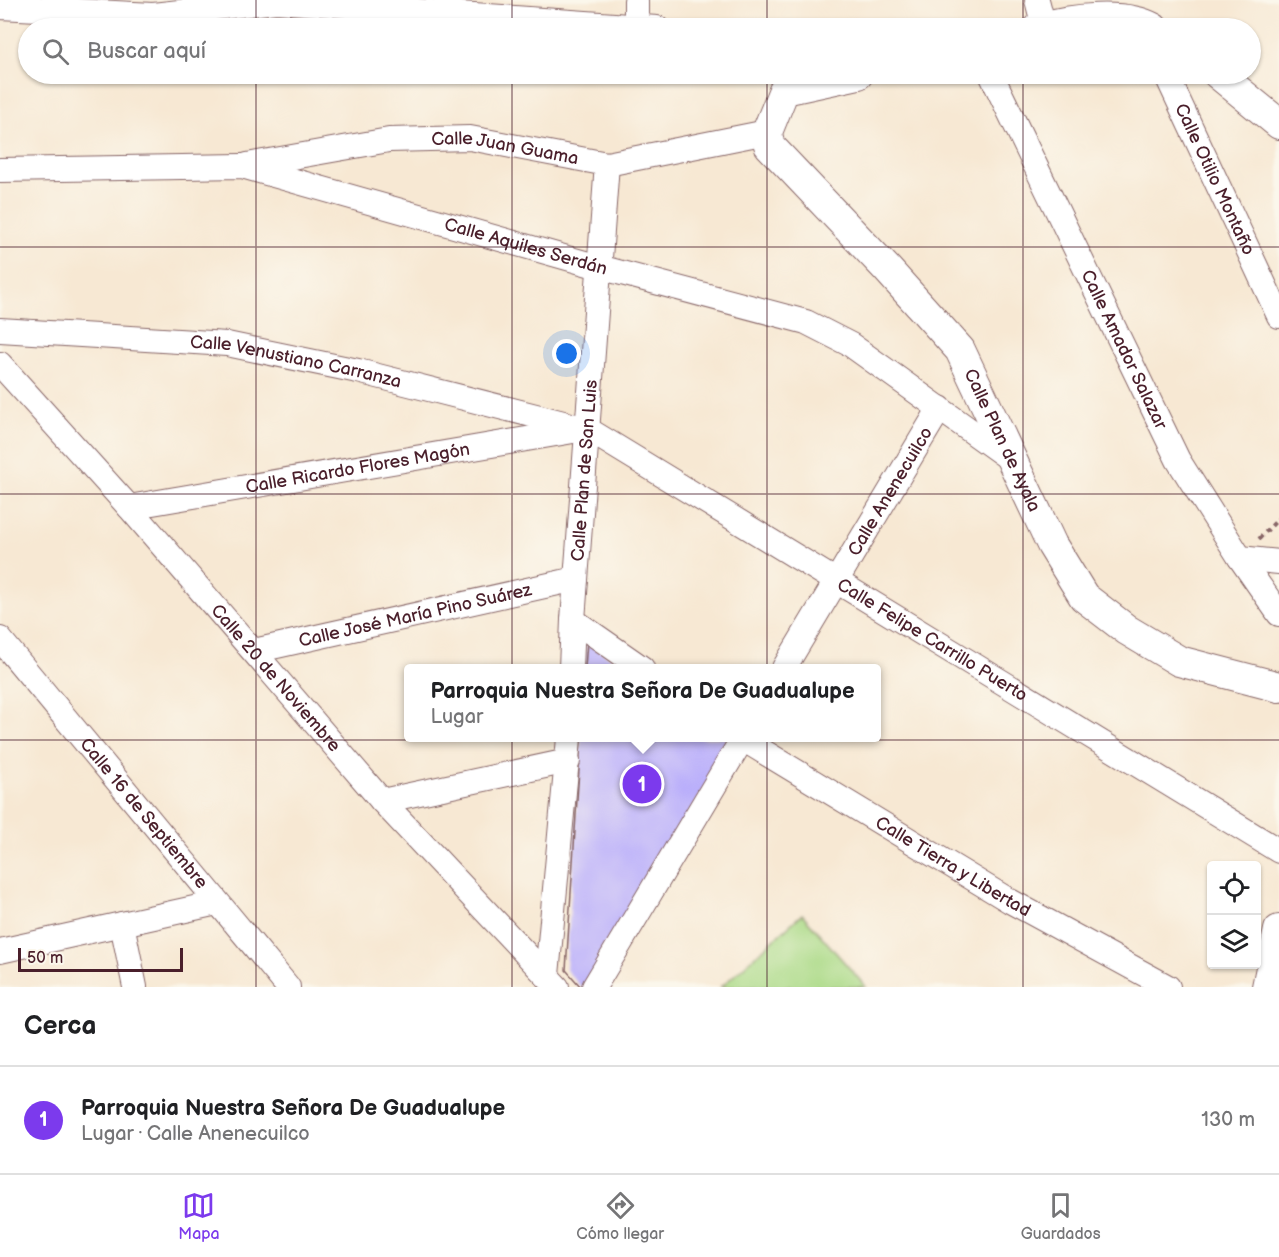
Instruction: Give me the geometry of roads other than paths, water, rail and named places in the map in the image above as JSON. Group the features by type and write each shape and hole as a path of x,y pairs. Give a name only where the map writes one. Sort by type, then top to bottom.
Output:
{"street":[{"path":"636,0 643,18"},
{"path":"0,7 153,15 276,2 504,18"},
{"path":"1040,18 1102,18"},
{"path":"767,132 784,90 812,84"},
{"name":"Calle Amador Salazar","path":"996,84 1178,460 1239,558 1279,614"},
{"name":"Calle Otilio Montaño","path":"1171,84 1279,316"},
{"path":"1230,84 1279,124"},
{"name":"Calle Juan Guama","path":"242,166 389,140 470,138 607,164 767,132"},
{"name":"Calle Plan de Ayala","path":"767,132 768,145 887,269 960,350 1052,546 1084,597 1127,630 1179,661 1279,687"},
{"name":"Calle Plan de San Luis","path":"571,664 607,164"},
{"name":"Calle Aquiles Serdán","path":"0,170 242,166 599,267 806,322 851,345 1010,459"},
{"name":"Calle Venustiano Carranza","path":"0,330 227,344 358,371 587,429"},
{"name":"Calle 20 de Noviembre","path":"0,364 9,385 129,507 382,801 552,981"},
{"name":"Calle Anenecuilco","path":"787,664 940,408"},
{"name":"Calle Ricardo Flores Magón","path":"129,507 587,429"},
{"name":"Calle Felipe Carrillo Puerto","path":"587,429 1279,851"},
{"path":"1239,558 1279,562"},
{"name":"Calle José María Pino Suárez","path":"254,651 576,579"},
{"path":"573,620 635,664"},
{"name":"Calle 16 de Septiembre","path":"3,648 288,987"},
{"path":"594,987 740,742"},
{"name":"Calle Tierra y Libertad","path":"749,742 1010,901 1168,987"},
{"path":"382,801 568,749 552,981"},
{"path":"0,951 217,903"},
{"path":"122,924 135,987"},
{"path":"1268,987 1279,930"}],"place":[{"name":"Parroquia Nuestra Señora De Guadualupe","path":"642,784"}]}
